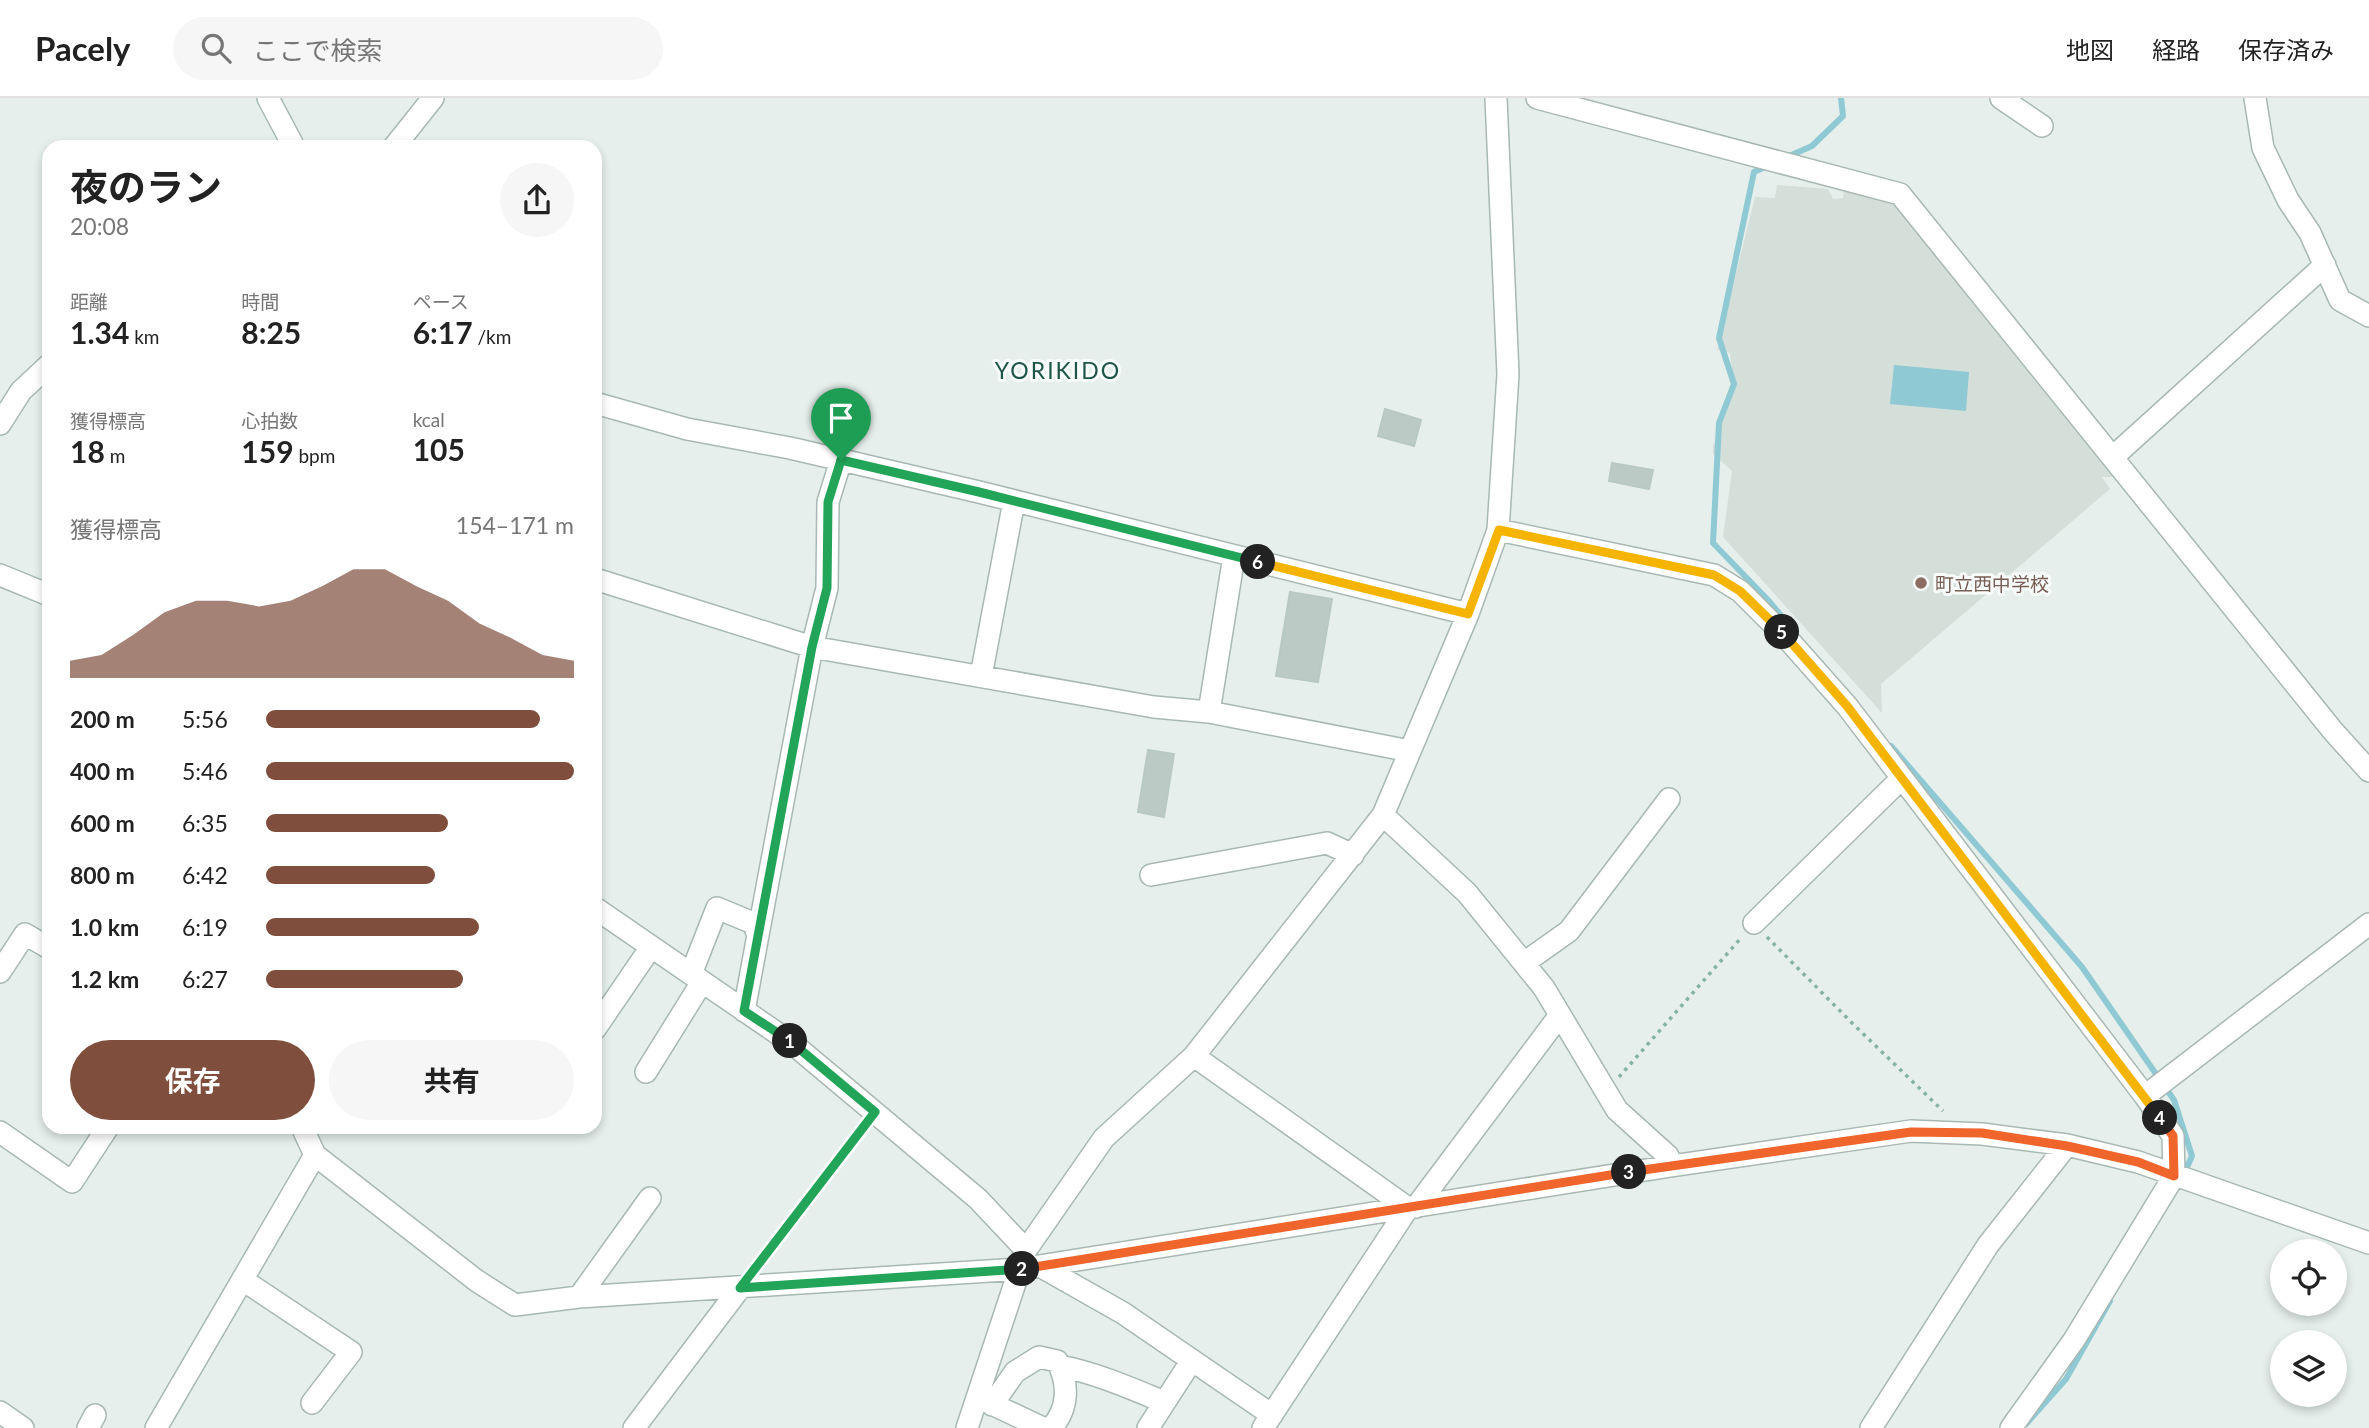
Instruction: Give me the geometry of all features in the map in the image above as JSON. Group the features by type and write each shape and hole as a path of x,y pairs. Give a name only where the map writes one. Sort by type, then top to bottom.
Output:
{"street":[{"path":"268,98 290,140"},
{"path":"400,140 433,98"},
{"path":"985,1401 1029,1262 1104,1138 1194,1056 1383,815 1468,614 1499,530 1508,374 1496,98"},
{"path":"1537,98 1900,194 2333,731 2369,771"},
{"path":"2001,98 2042,126"},
{"path":"2255,98 2263,148 2288,200 2311,233 2340,300 2369,316"},
{"path":"2113,457 2325,265"},
{"path":"0,424 21,391 42,372"},
{"path":"602,405 687,429 841,460 1468,614"},
{"path":"744,1011 812,647 827,588 828,502 841,460"},
{"path":"981,676 1014,501"},
{"path":"1499,530 1714,575 1740,591 1785,636 1847,706 2173,1136 2174,1176 2074,1340 2011,1428"},
{"path":"1209,712 1234,556"},
{"path":"0,575 42,592"},
{"path":"602,581 812,647 1154,707 1209,712 1410,751"},
{"path":"1754,923 1902,778"},
{"path":"1524,963 1569,931 1669,799"},
{"path":"1383,815 1467,893 1544,988 1617,1110 1668,1156 1671,1166"},
{"path":"1151,875 1327,843 1353,855"},
{"path":"646,1072 697,978 717,908 753,923 758,935"},
{"path":"602,913 793,1044 978,1199 1029,1262 1123,1314 1192,1360 1267,1421 1412,1207 1560,1015"},
{"path":"2145,1096 2369,923"},
{"path":"0,972 25,934 42,944"},
{"path":"602,1019 650,947"},
{"path":"1194,1056 1412,1207"},
{"path":"0,1132 72,1182 103,1134"},
{"path":"305,1134 314,1155 477,1281 515,1305 579,1297 740,1288 1029,1262 1911,1132 1982,1133 2067,1146 2138,1162 2369,1243"},
{"path":"1871,1428 1988,1245 2067,1146"},
{"path":"156,1428 314,1155"},
{"path":"579,1297 650,1198"},
{"path":"243,1280 351,1352 312,1403"},
{"path":"634,1428 740,1288"},
{"path":"967,1428 985,1401 1015,1372 1039,1357 1056,1361 1064,1374 1066,1397 1062,1415 1051,1428"},
{"path":"1147,1428 1192,1360"},
{"path":"1060,1366 1110,1380 1164,1402"},
{"path":"985,1401 1043,1428"},
{"path":"0,1412 23,1428"}],"path":[{"path":"1606,1092 1754,923 1851,1022 1940,1107 1961,1133"},
{"path":"740,1288 875,1112"}],"shaded area":[{"path":"1777,185 1828,189 1833,199 1843,198 1844,191 1899,203 2120,477 2102,477 2110,489 1881,684 1882,713 1723,537 1732,471 1713,454 1713,446 1734,388 1730,353 1717,350 1755,197 1775,198"}],"water":[{"path":"1894,365 1969,372 1966,411 1890,404"}],"building":[{"path":"1385,409 1421,420 1414,446 1378,436"},
{"path":"1612,463 1653,470 1649,489 1609,481"},
{"path":"1290,592 1332,599 1318,682 1276,676"},
{"path":"1148,750 1174,754 1164,817 1138,812"}],"waterway":[{"path":"1787,157 1812,146 1843,116 1841,98"},
{"path":"1767,166 1754,172 1719,338 1734,384 1719,423 1713,543 1794,631"},
{"path":"1891,746 2082,967 2174,1100 2192,1156 2184,1174"},
{"path":"2026,1424 2066,1379 2110,1301"}],"place":[{"name":"町立西中学校","path":"1921,583"}],"district":[{"name":"YORIKIDO","path":"1058,370"}],"route":[{"path":"841,460 1468,614 1499,530 1714,575 1740,591 1785,636 1847,706 2015,925 2173,1136 2174,1176 2138,1162 2067,1146 1982,1133 1911,1132 1671,1166 1020,1269 740,1288 875,1112 793,1044 744,1011 812,647 827,588 828,502 841,460"}]}
